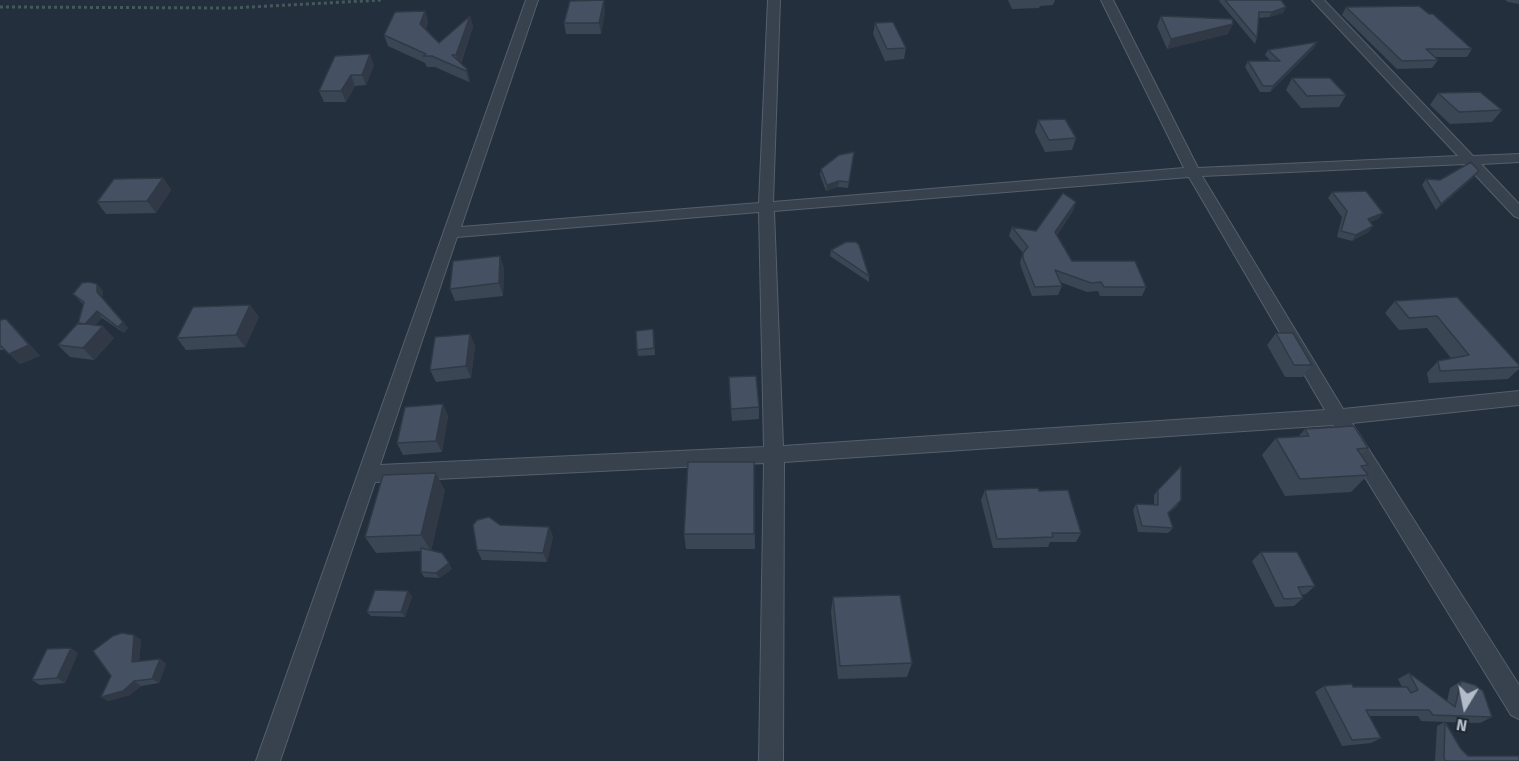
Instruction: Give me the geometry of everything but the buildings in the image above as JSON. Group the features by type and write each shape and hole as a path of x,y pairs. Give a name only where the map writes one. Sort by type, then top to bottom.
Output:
{"street":[{"path":"268,761 532,0"},
{"path":"771,761 774,455 766,205 774,0"},
{"path":"1107,0 1193,171 1338,417 1519,707"},
{"path":"1318,0 1519,213"},
{"path":"450,233 1193,171 1519,159"},
{"path":"369,474 774,455 1338,417 1519,398"}],"path":[{"path":"0,7 232,8 383,0"}]}
